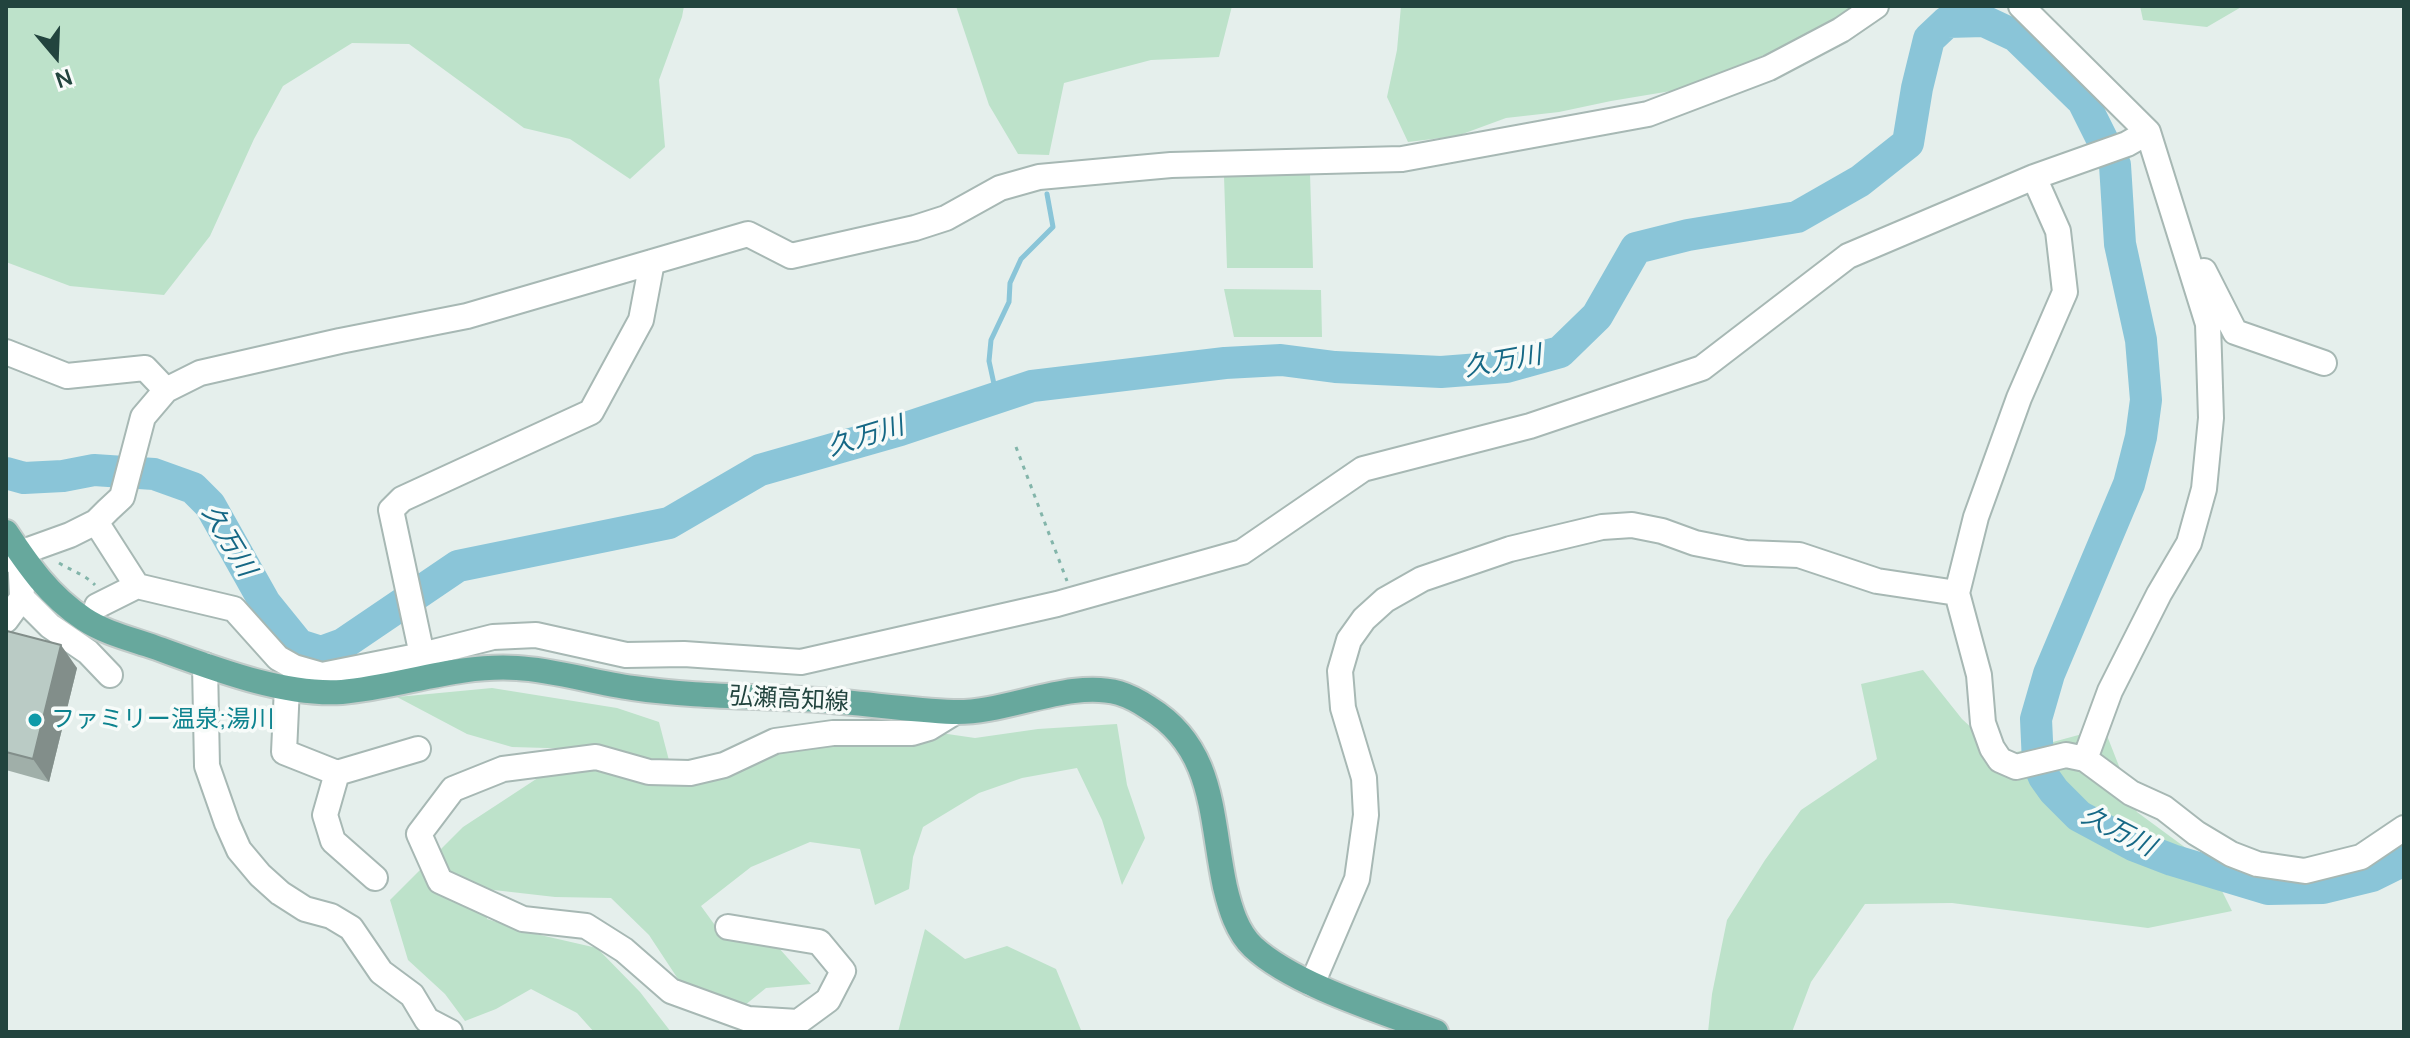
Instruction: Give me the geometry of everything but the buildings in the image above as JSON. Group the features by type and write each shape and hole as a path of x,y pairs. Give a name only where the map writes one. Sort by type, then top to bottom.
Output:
{"main road":[{"name":"弘瀬高知線","path":"6,532 13,556 41,584 87,621 111,633 205,665 316,693 375,688 481,667 520,668 631,688 704,696 821,700 955,712 984,710 1088,689 1118,693 1142,703 1167,719 1185,737 1198,760 1208,794 1226,890 1237,924 1251,945 1273,962 1312,984 1436,1032"}],"street":[{"path":"110,675 88,652 50,626 22,598 13,556 96,522 122,497 143,417 166,390 200,373 467,316 748,234 791,256 915,228 946,218 1000,188 1039,177 1171,165 1402,159 1648,114 1769,68 1841,30 1876,6"},
{"path":"2021,6 2137,138 2189,261 2208,324 2211,418 2204,489 2189,543 2159,594 2076,757"},
{"path":"97,596 137,586 234,609 278,658 294,667 322,675 493,637 536,635 626,655 684,654 801,662 1074,599 1242,552 1363,469 1530,426 1702,368 1848,256 2034,177 2137,138"},
{"path":"2034,177 2058,231 2065,292 2019,398 1976,517 1957,593 1979,675 1983,723 1992,748 2000,760 2016,767 2076,757 2131,793 2164,808 2196,833 2231,854 2257,864 2305,871 2361,857 2404,828"},
{"path":"2189,261 2205,271 2235,332 2324,363"},
{"path":"422,655 391,510 402,499 591,412 641,320 652,262"},
{"path":"6,352 67,376 145,368 166,390"},
{"path":"96,522 137,586"},
{"path":"1312,984 1357,879 1366,815 1364,778 1343,708 1340,671 1349,640 1364,619 1385,600 1422,579 1510,549 1602,527 1632,525 1662,531 1695,543 1746,553 1799,555 1877,581 1957,593"},
{"path":"6,620 22,598"},
{"path":"205,665 207,766 239,850 280,893 305,909 331,916 351,928 381,972 412,995 427,1020 450,1032"},
{"path":"287,687 284,752 337,773 418,749"},
{"path":"728,927 819,942 843,971 828,1000 798,1022 773,1021 748,1019 671,991 624,950 586,926 523,919 440,881 419,834 453,789 503,769 596,757 649,772 690,773 724,765 775,741 833,733 912,733 929,728 955,712"},
{"path":"337,773 325,815 333,841 375,878"}],"path":[{"path":"1016,447 1074,599"},
{"path":"59,563 82,574 97,596"}],"green space":[{"path":"6,6 684,6 659,80 665,147 630,179 570,139 524,128 409,44 352,43 283,86 254,139 210,236 164,295 70,286 6,262"},
{"path":"956,6 1232,6 1219,57 1151,60 1064,83 1049,155 1018,154 989,105"},
{"path":"1401,6 1866,6 1828,27 1689,88 1559,112 1506,118 1457,136 1408,142 1387,97 1397,50"},
{"path":"2140,6 2243,6 2207,27 2143,20"},
{"path":"1310,174 1313,268 1227,268 1224,176"},
{"path":"1224,289 1321,290 1322,337 1234,337"},
{"path":"1923,670 1962,719 2002,756 2104,728 2137,812 2209,865 2232,911 2148,928 1952,903 1865,904 1811,982 1792,1032 1708,1032 1712,994 1727,920 1801,810 1877,759 1861,684"},
{"path":"492,688 617,708 659,722 672,772 781,746 913,729 975,738 1038,729 1117,724 1127,785 1145,838 1122,885 1102,820 1077,768 1022,778 979,793 923,827 913,857 909,889 875,905 860,849 810,842 751,867 701,906 725,939 778,947 811,984 766,988 734,1014 693,1011 678,979 649,935 611,898 555,897 485,889 487,919 597,948 640,992 671,1032 594,1032 577,1013 531,989 496,1009 465,1021 445,994 408,960 390,900 463,827 582,749 512,747 467,734 397,697"},
{"path":"925,929 965,959 1007,946 1056,969 1081,1030 1096,1032 898,1032"}],"waterway":[{"name":"久万川","path":"6,473 24,478 63,476 94,470 154,474 193,488 210,505 265,603 299,645 321,652 343,644 458,566 669,523 760,470 900,430 1032,386 1225,363 1281,360 1335,367 1441,372 1506,367 1560,352 1597,316 1636,248 1688,235 1797,217 1860,181 1908,143 1929,39 1947,22 1984,21 2016,36 2083,101 2115,165 2120,244 2141,340 2146,400 2141,437 2129,484 2049,674 2036,719 2038,763 2044,777 2079,816 2133,845 2268,889 2323,888 2372,876 2404,860"},
{"path":"997,398 989,361 991,340 1009,302 1010,283 1021,259 1053,227 1047,194"}],"place":[{"name":"ファミリー温泉;湯川","path":"35,720"}]}
